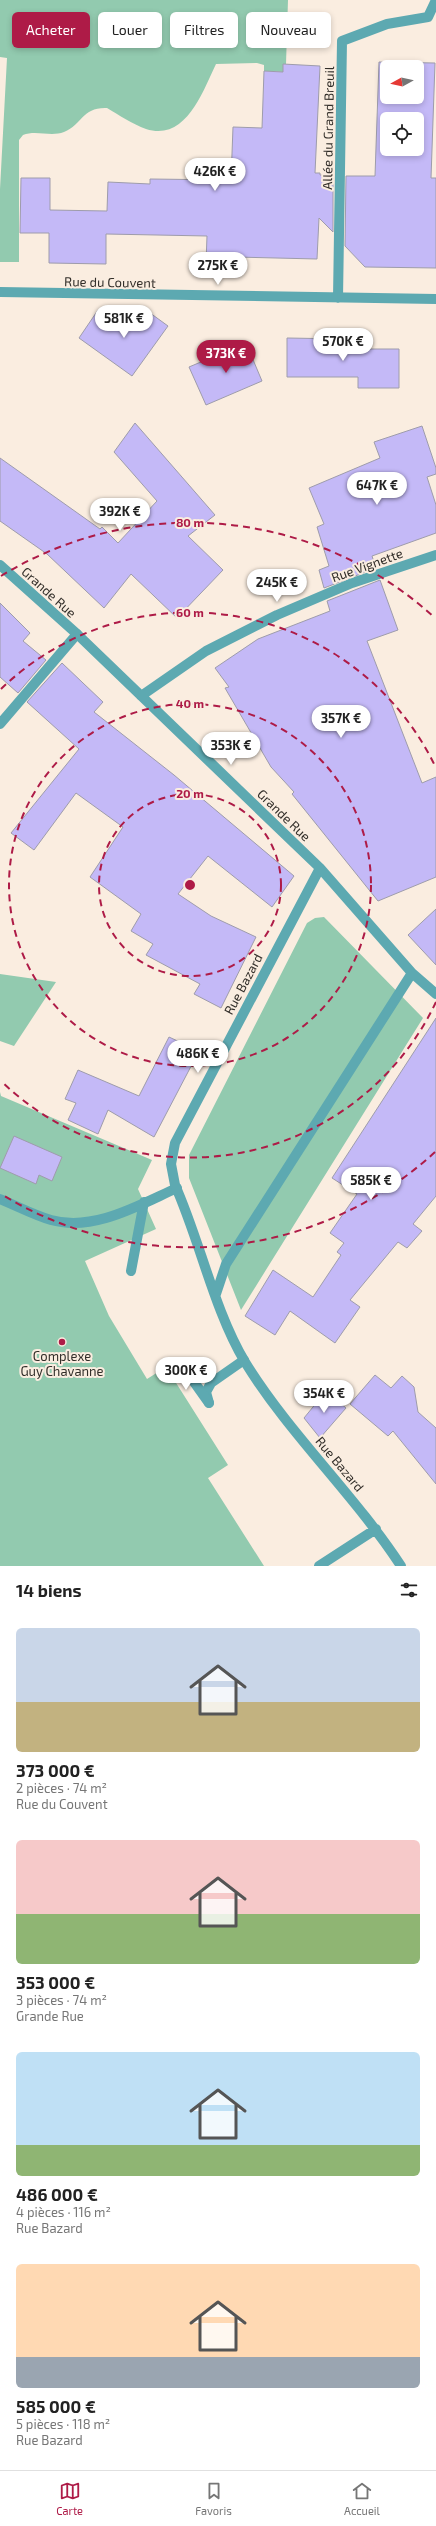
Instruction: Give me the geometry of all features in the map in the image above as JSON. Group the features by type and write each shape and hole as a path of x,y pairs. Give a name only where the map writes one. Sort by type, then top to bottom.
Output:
{"street":[{"name":"Allée du Grand Breuil","path":"338,298 342,40 387,24 428,17 436,0"},
{"name":"Rue du Couvent","path":"0,292 436,299"},
{"name":"Rue Vignette","path":"141,696 206,651 277,615 352,583 436,555"},
{"name":"Grande Rue","path":"0,565 77,634 320,868 412,972 436,994"},
{"path":"0,724 77,634"},
{"name":"Rue Bazard","path":"320,868 175,1143 171,1164 177,1188 228,1329 244,1360 312,1452 376,1529 401,1566"},
{"path":"216,1294 226,1264 412,972"},
{"path":"0,1199 51,1220 75,1224 98,1220 177,1188"},
{"path":"131,1271 144,1202"},
{"path":"182,1366 209,1403 206,1392 211,1383 244,1360"},
{"path":"319,1566 376,1529"}],"green space":[{"path":"0,0 288,0 288,12 246,12 246,48 286,48 286,64 283,64 283,72 264,71 264,65 257,63 216,64 199,100 191,112 172,128 160,131 146,129 107,108 99,108 87,113 75,125 64,132 54,134 33,133 23,135 19,140 19,262 0,262 0,189 7,58 0,57"},
{"path":"324,917 423,1018 241,1310 189,1178 189,1155 307,923 315,918"},
{"path":"0,974 56,982 14,1046 0,1041"},
{"name":"Complexe Guy Chavanne","path":"0,1092 1,1096 152,1160 138,1189 156,1229 85,1261 109,1316 147,1379 166,1367 228,1465 208,1478 264,1566 0,1566"}],"building":[{"path":"379,62 380,104 424,104 424,63 435,63 431,178 436,178 436,268 365,267 345,246 346,176 375,176"},
{"path":"283,64 320,66 315,173 333,176 333,232 319,218 317,259 235,257 235,264 206,263 207,236 106,234 106,264 49,263 49,233 20,233 21,178 50,178 50,210 107,211 108,182 150,184 150,179 231,180 233,127 262,128 264,71 283,72"},
{"path":"98,310 115,323 119,318 134,328 146,310 168,326 132,376 79,338"},
{"path":"287,338 345,339 345,349 399,349 399,388 358,388 358,377 287,377"},
{"path":"246,343 262,381 206,405 189,367"},
{"path":"135,423 215,515 188,536 223,570 177,618 131,574 104,608 47,554 0,521 0,458 100,529 102,527 118,543 157,501 114,452"},
{"path":"422,426 436,468 436,474 427,477 436,505 436,533 372,556 376,568 324,588 319,570 329,566 317,527 324,524 309,488 380,458 374,442"},
{"path":"380,580 398,630 367,641 422,783 436,777 436,877 378,901 292,794 294,792 271,767 225,688 229,687 215,668 258,639 330,611 327,601"},
{"path":"0,603 30,633 23,641 46,660 18,693 0,677"},
{"path":"62,663 103,702 94,712 174,775 294,876 272,907 208,856 178,894 211,916 256,937 221,1008 194,994 200,984 146,955 153,944 131,931 141,914 90,877 123,827 76,793 34,850 11,833 79,749 27,702"},
{"path":"436,909 436,965 408,935"},
{"path":"436,1018 436,1196 413,1224 422,1231 407,1248 398,1242 350,1300 360,1307 335,1343 290,1311 275,1335 245,1316 273,1270 313,1297 341,1255 337,1252 344,1243 330,1233 357,1194 332,1178"},
{"path":"169,1037 199,1051 154,1137 108,1110 98,1134 68,1120 76,1103 65,1099 78,1070 139,1096"},
{"path":"14,1136 62,1157 52,1181 39,1175 36,1184 0,1168"},
{"path":"375,1375 391,1388 402,1376 414,1387 418,1412 436,1428 436,1484 393,1431 388,1436 350,1404"},
{"path":"326,1391 346,1408 320,1438 304,1418"}],"place":[{"name":"Complexe Guy Chavanne","path":"62,1342"}]}
